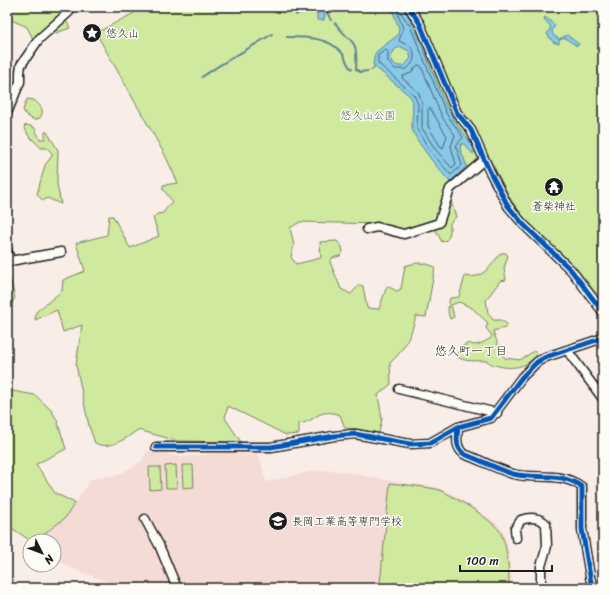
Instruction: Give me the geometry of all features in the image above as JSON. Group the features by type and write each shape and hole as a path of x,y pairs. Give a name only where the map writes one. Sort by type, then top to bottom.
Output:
{"street":[{"path":"409,7 420,24 457,113 471,130 484,160 515,215 571,270 603,312"},
{"path":"7,113 20,82 21,65 39,38 69,12"},
{"path":"367,229 377,228 404,234 438,223 441,220 450,189 484,160"},
{"path":"7,249 10,261 61,252"},
{"path":"156,447 271,447 334,436 355,434 422,445 430,443 458,427 484,421 496,413 522,377 537,362 546,356 603,338"},
{"path":"567,350 603,399"},
{"path":"399,389 496,413"},
{"path":"458,427 458,448 464,454 513,474 562,477 572,480 582,487 582,529 592,588"},
{"path":"516,538 515,530 521,520 532,518 544,521 546,524 548,546 541,566 541,588"},
{"path":"145,519 159,545 177,588"}],"shaded area":[{"name":"長岡工業高等専門学校","path":"151,451 184,457 222,453 259,455 266,482 318,470 339,471 408,484 433,486 451,493 498,524 503,531 509,550 512,588 126,588 78,571 62,563 62,533 48,533 72,508 91,479 121,474 142,461 146,452"}],"green space":[{"path":"7,7 60,7 70,28 34,41 27,27 7,18"},
{"name":"悠久山公園","path":"131,7 603,7 603,302 577,269 521,214 511,200 488,155 454,182 448,192 456,217 450,223 449,235 445,241 442,242 436,231 429,224 404,231 379,224 300,222 290,228 294,245 291,257 296,264 321,258 320,242 337,241 342,247 343,252 340,256 332,258 330,262 341,289 351,294 359,285 363,286 367,308 379,309 387,286 397,291 401,289 405,266 420,263 435,267 426,317 416,316 407,342 400,353 390,363 391,384 378,395 382,419 379,433 345,428 340,415 327,413 299,424 299,434 286,435 228,406 225,418 241,442 178,441 138,430 112,445 101,445 95,443 89,426 76,365 82,325 63,332 57,310 35,320 36,312 62,291 63,280 85,271 76,243 107,235 109,216 113,216 130,248 159,236 153,218 157,214 163,213 172,201 163,189 163,185 178,183 165,155 96,33 134,13"},
{"path":"27,99 34,100 40,106 42,113 40,118 34,120 26,115 23,110"},
{"path":"27,125 34,127 40,139 45,139 45,132 47,132 58,150 57,184 61,204 47,198 43,201 37,194 45,165 52,156 52,153 47,148 41,148 28,135 24,126"},
{"path":"501,253 506,253 508,256 504,268 506,280 500,281 486,300 488,313 493,320 501,320 508,325 505,328 493,331 501,353 505,358 520,360 534,351 537,354 529,362 518,367 501,367 487,361 463,360 456,356 463,346 469,343 475,345 480,344 490,339 492,336 486,328 488,323 472,308 459,302 451,305 454,317 450,319 448,311 450,298 459,297 465,276 471,277 482,274 490,267"},
{"path":"7,266 15,298 7,311"},
{"path":"7,390 35,395 51,410 57,420 66,449 36,464 55,493 75,503 65,518 45,533 22,533 22,535 7,525"},
{"path":"176,465 177,488 166,488 165,466"},
{"path":"182,465 193,465 194,487 183,488"},
{"path":"149,467 160,467 161,489 150,490"},
{"path":"390,483 442,491 472,508 491,522 501,533 505,546 508,560 509,588 383,588 384,584 380,584"}],"water":[{"path":"315,7 322,7 325,15 324,20 317,20 317,14 314,9"},
{"path":"391,7 403,7 417,33 450,113 470,141 475,151 473,154 464,144 461,144 460,149 467,166 450,182 428,156 414,133 412,128 413,105 411,97 373,65 377,51 398,35 399,28","holes":["401,47 409,51 411,58 405,65 398,66 393,62 391,57 395,49"]},
{"path":"545,17 555,25 552,31 553,35 559,39 567,35 579,44 577,46 565,38 559,40 559,44 553,42 547,34 551,27 544,19"}],"waterway":[{"path":"296,15 308,7"},
{"path":"324,7 331,20"},
{"path":"335,23 355,46 356,69 360,72 368,71"},
{"path":"202,77 272,34"},
{"path":"287,37 302,37 325,41 338,48 352,69"},
{"path":"371,70 375,67"}],"cycle path":[{"path":"409,7 420,24 457,113 471,130 489,170 508,206 523,224 571,270 603,312"},
{"path":"156,447 271,447 334,436 355,434 410,444 430,443 458,427 491,418 522,377 537,362 546,357 603,338"},
{"path":"458,427 458,445 464,454 513,474 522,476 557,477 574,482 582,487 582,529 592,588"}],"place":[{"name":"悠久山","path":"92,33"},
{"name":"蒼柴神社","path":"554,187"},
{"name":"長岡工業高等専門学校","path":"278,521"}],"district":[{"name":"悠久町一丁目","path":"471,351"}]}
